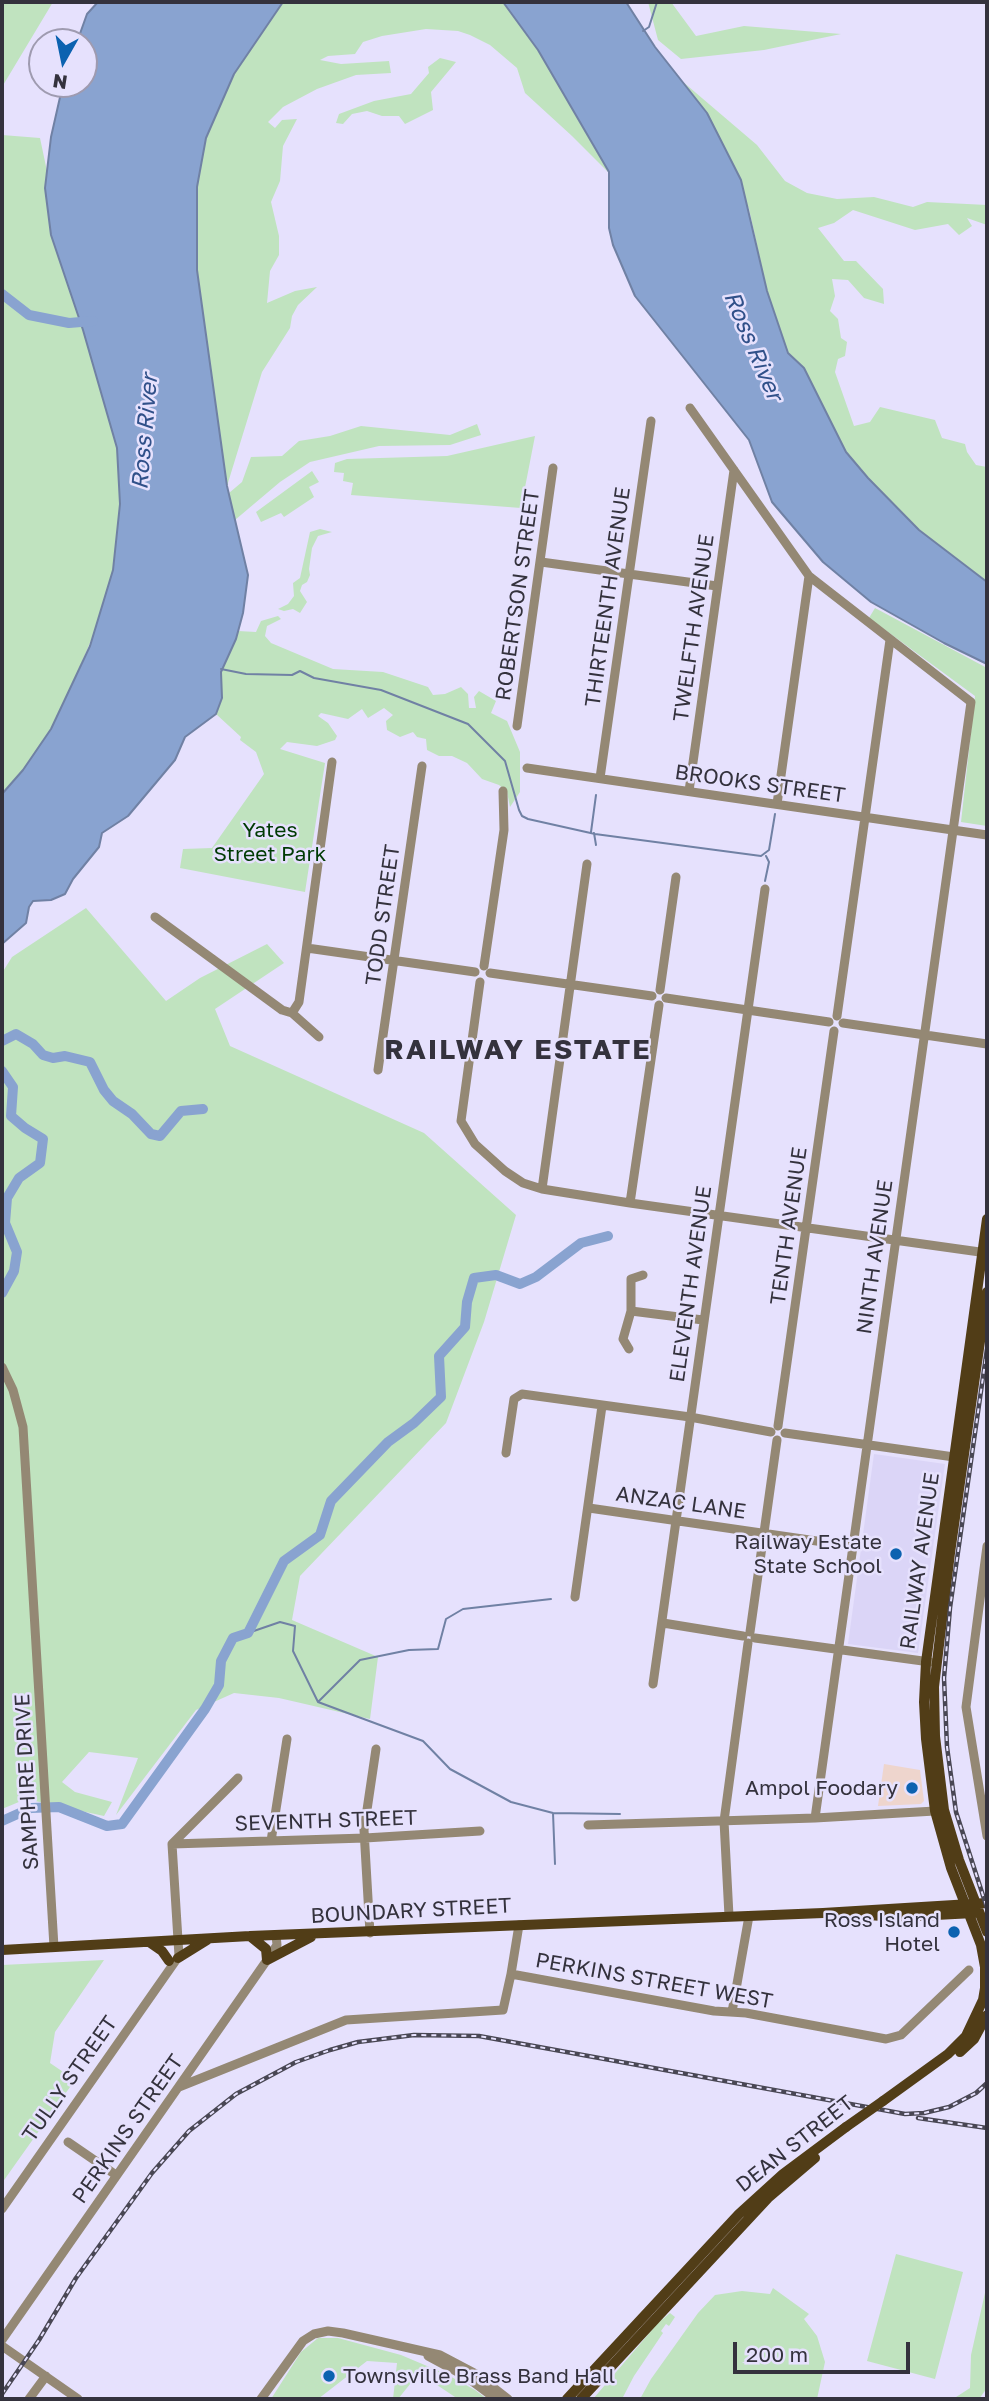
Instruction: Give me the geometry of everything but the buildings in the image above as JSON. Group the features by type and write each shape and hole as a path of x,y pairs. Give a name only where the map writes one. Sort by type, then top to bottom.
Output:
{"main road":[{"name":"RAILWAY AVENUE","path":"978,1908 958,1885 945,1850 935,1811 926,1739 931,1662 954,1457 986,1252 987,1219"},
{"name":"RAILWAY AVENUE","path":"978,1908 950,1835 944,1810 935,1736 931,1662 987,1292"},
{"path":"891,1908 919,1901 950,1899 958,1885"},
{"name":"BOUNDARY STREET","path":"2,1950 250,1936 370,1933 891,1908 978,1908"},
{"name":"BOUNDARY STREET","path":"823,1913 897,1917 978,1908"},
{"path":"978,1908 987,1932"},
{"name":"DEAN STREET","path":"887,2102 948,2054 967,2036 976,2019 983,2000 985,1967 978,1908"},
{"path":"250,1936 266,1949 267,1960 318,1935"},
{"path":"149,1942 162,1951 171,1963 209,1938"},
{"name":"DEAN STREET","path":"585,2396 703,2268 716,2237 783,2174 952,2059 974,2039 987,2015"},
{"name":"DEAN STREET","path":"567,2399 711,2250 850,2128"}],"street":[{"path":"690,408 809,576 890,640 836,1020"},
{"name":"THIRTEENTH AVENUE","path":"600,778 651,421"},
{"name":"ROBERTSON STREET","path":"517,726 553,468"},
{"name":"TWELFTH AVENUE","path":"689,791 734,470"},
{"path":"541,562 718,586"},
{"path":"777,804 809,576"},
{"name":"NINTH AVENUE","path":"815,1818 836,1650 971,702 890,640"},
{"path":"292,1013 299,1002 332,762"},
{"name":"TODD STREET","path":"378,1070 422,766"},
{"name":"BROOKS STREET","path":"527,768 987,835"},
{"path":"503,791 504,830 483,970 488,980 480,982 461,1121 475,1144 505,1171 528,1185 542,1189 986,1252"},
{"path":"542,1189 587,864"},
{"path":"630,1203 676,877"},
{"name":"ELEVENTH AVENUE","path":"653,1684 765,889"},
{"path":"155,917 282,1010 292,1013 319,1037"},
{"path":"307,948 483,970 987,1044"},
{"name":"TENTH AVENUE","path":"729,1916 724,1821 834,1031 840,1029 836,1020"},
{"path":"614,1346 623,1339 631,1311 631,1279 625,1269"},
{"path":"631,1279 643,1275"},
{"path":"631,1311 703,1320"},
{"path":"623,1339 629,1349"},
{"name":"SAMPHIRE DRIVE","path":"2,1367 13,1390 23,1427 54,1947"},
{"path":"506,1453 514,1399 522,1394 954,1457"},
{"path":"575,1597 602,1406"},
{"name":"ANZAC LANE","path":"589,1508 851,1546"},
{"path":"987,1546 983,1598 965,1707 986,1816 987,1836"},
{"path":"663,1623 931,1662"},
{"path":"271,1841 287,1739"},
{"path":"370,1933 364,1830 376,1749"},
{"path":"177,1941 172,1844 238,1778"},
{"path":"587,1825 815,1818 935,1811"},
{"name":"SEVENTH STREET","path":"172,1844 365,1838 480,1831"},
{"path":"732,2012 749,1916"},
{"path":"511,1974 519,1925"},
{"name":"PERKINS STREET","path":"2,2340 267,1960 277,1945 276,1935"},
{"name":"TULLY STREET","path":"2,2209 171,1963 177,1941"},
{"name":"PERKINS STREET WEST","path":"179,2087 346,2020 503,2011 511,1974 714,2011 891,2039 901,2035 969,1970"},
{"path":"68,2142 116,2175"},
{"path":"261,2399 300,2344 314,2334 335,2331 411,2348 467,2373 508,2399"},
{"path":"2,2346 78,2399"},
{"path":"467,2373 496,2399"},
{"path":"29,2399 46,2376"}],"shaded area":[{"name":"Railway Estate State School","path":"874,1454 945,1464 918,1653 848,1644"},
{"path":"884,1764 920,1770 924,1801 921,1804 878,1806"}],"green space":[{"path":"2,2 53,2 37,28 28,28 28,44 2,87"},
{"path":"283,2 503,2 538,50 609,173 525,93 517,68 490,45 470,35 458,31 426,29 382,36 363,42 355,54 328,56 320,60 341,64 389,61 391,73 356,75 317,89 283,107 268,122 275,128 282,120 297,119 283,146 280,181 271,202 279,236 279,255 270,271 267,303 295,291 317,287 298,305 290,328 262,372 227,486 197,270 197,187 206,138 234,74"},
{"path":"648,2 671,2 696,36 744,26 841,34 764,50 681,59 658,40"},
{"path":"440,58 456,62 431,92 433,110 405,124 399,116 382,116 367,111 352,114 343,124 336,123 339,114 374,101 411,94 429,73 428,67"},
{"path":"682,81 757,145 785,181 807,193 837,199 874,197 913,207 927,202 987,205 987,225 967,218 972,226 959,235 948,224 915,230 853,210 834,223 818,228 844,261 856,261 883,289 884,304 864,298 848,280 832,279 835,296 830,311 838,319 841,338 847,342 845,356 838,359 835,372 854,426 870,422 880,407 935,420 942,438 965,444 976,465 987,467 987,582 919,530 846,452 804,368 788,353 767,291 749,209 707,113"},
{"path":"2,135 40,138 65,257 124,430 127,557 34,773 2,798"},
{"path":"477,424 481,435 450,445 379,446 310,462 280,482 235,520 229,493 242,482 251,457 282,456 299,441 330,436 361,426 450,435"},
{"path":"535,436 521,508 351,495 353,483 343,481 344,473 334,472 335,463 347,459 447,456"},
{"path":"312,471 319,482 309,487 314,497 284,517 281,513 261,522 256,512"},
{"path":"320,529 332,532 318,536 312,548 310,575 300,591 307,602 300,613 293,609 278,609 288,604 294,596 293,583 300,578 310,532"},
{"path":"875,608 987,668 987,826 961,822 975,696 869,618"},
{"name":"Yates Street Park","path":"278,616 281,619 267,626 265,636 271,643 333,669 383,672 428,687 433,695 445,694 461,687 468,694 469,708 476,708 474,697 479,691 496,701 491,713 507,721 520,752 520,792 510,807 507,792 499,785 482,779 467,763 427,750 426,739 417,737 413,732 400,737 387,730 386,721 393,715 384,708 368,718 362,709 348,719 321,713 318,716 328,723 337,736 335,740 317,746 287,742 280,749 325,763 305,892 180,868 183,849 212,848 264,774 256,752 240,740 241,737 216,714 222,698 221,672 238,631 256,632 261,621"},
{"path":"86,908 166,1001 200,978 267,944 284,963 215,1009 230,1046 424,1133 516,1215 484,1322 446,1423 300,1576 292,1620 378,1657 370,1719 279,1698 234,1693 196,1710 116,1815 138,1758 89,1752 62,1782 75,1792 112,1802 104,1816 26,1799 2,1809 2,973 12,957"},
{"path":"104,1960 55,2032 50,2063 75,2080 2,2183 2,1965"},
{"path":"896,2254 963,2272 935,2379 867,2361"},
{"path":"987,2284 987,2388 979,2399 953,2399 970,2388 971,2355"},
{"path":"773,2288 809,2314 804,2319 817,2336 825,2362 817,2399 640,2399 698,2313 715,2295 742,2291 770,2294"},
{"path":"670,2313 675,2317 669,2326 666,2324 661,2331 663,2333 622,2399 593,2399 658,2323"},
{"path":"318,2338 338,2338 401,2355 446,2374 487,2399 458,2399 419,2373 398,2399 393,2399 397,2363 367,2361 318,2399 271,2399 301,2352"}],"water":[{"name":"Ross River","path":"98,2 283,2 234,74 206,138 197,187 197,270 227,486 248,575 236,639 221,672 222,698 216,714 185,737 175,760 128,816 102,833 99,847 73,879 65,894 51,900 33,901 26,923 2,944 2,794 23,770 51,729 90,646 113,570 120,504 117,448 83,330 51,235 45,188 51,137 60,98 98,98 98,28 82,28 87,14"},
{"name":"Ross River","path":"503,2 626,2 655,47 707,113 741,180 767,291 788,353 804,368 846,452 919,530 987,582 987,664 871,602 823,562 772,502 749,440 635,296 613,245 609,228 609,172 538,50"}],"waterway":[{"path":"643,31 649,27 657,2"},
{"path":"2,294 29,315 69,323 93,321"},
{"path":"221,669 246,674 292,675 300,671 314,678 381,690 468,724 505,761 519,810 522,816 528,819 595,834 761,856 769,850 775,814"},
{"path":"591,832 596,795"},
{"path":"594,833 596,845"},
{"path":"765,881 769,862 766,856"},
{"path":"2,1041 16,1034 33,1044 43,1055 53,1058 65,1056 90,1062 104,1090 113,1101 132,1114 151,1134 160,1136 181,1111 203,1109"},
{"path":"2,1071 13,1087 11,1116 43,1139 40,1163 19,1178 7,1198 5,1223 17,1252 14,1271 2,1293"},
{"path":"2,1821 31,1808 59,1807 107,1826 122,1824 205,1709 219,1685 221,1661 233,1638 248,1633 284,1561 320,1535 331,1501 388,1442 414,1423 441,1397 439,1356 465,1327 467,1302 474,1278 496,1275 520,1284 536,1277 581,1243 608,1236"},
{"path":"318,1702 360,1660 409,1650 438,1649 446,1619 463,1609 551,1599"},
{"path":"248,1633 280,1622 295,1626 293,1651 318,1702 423,1741 450,1769 511,1802 553,1813 620,1814"},
{"path":"553,1813 555,1864"}],"railway":[{"path":"987,1349 950,1608 944,1678 947,1747 956,1812 987,1908"},
{"path":"2,2394 39,2340 76,2278 152,2173 189,2131 236,2094 296,2062 330,2050 358,2042 414,2035 479,2036 905,2114 949,2107 976,2093 987,2083"},
{"path":"918,2118 987,2128"}],"place":[{"name":"Railway Estate State School","path":"896,1554"},
{"name":"Ampol Foodary","path":"912,1788"},
{"name":"Ross Island Hotel","path":"954,1932"},
{"name":"Townsville Brass Band Hall","path":"329,2376"}],"district":[{"name":"RAILWAY ESTATE","path":"518,1050"}]}
